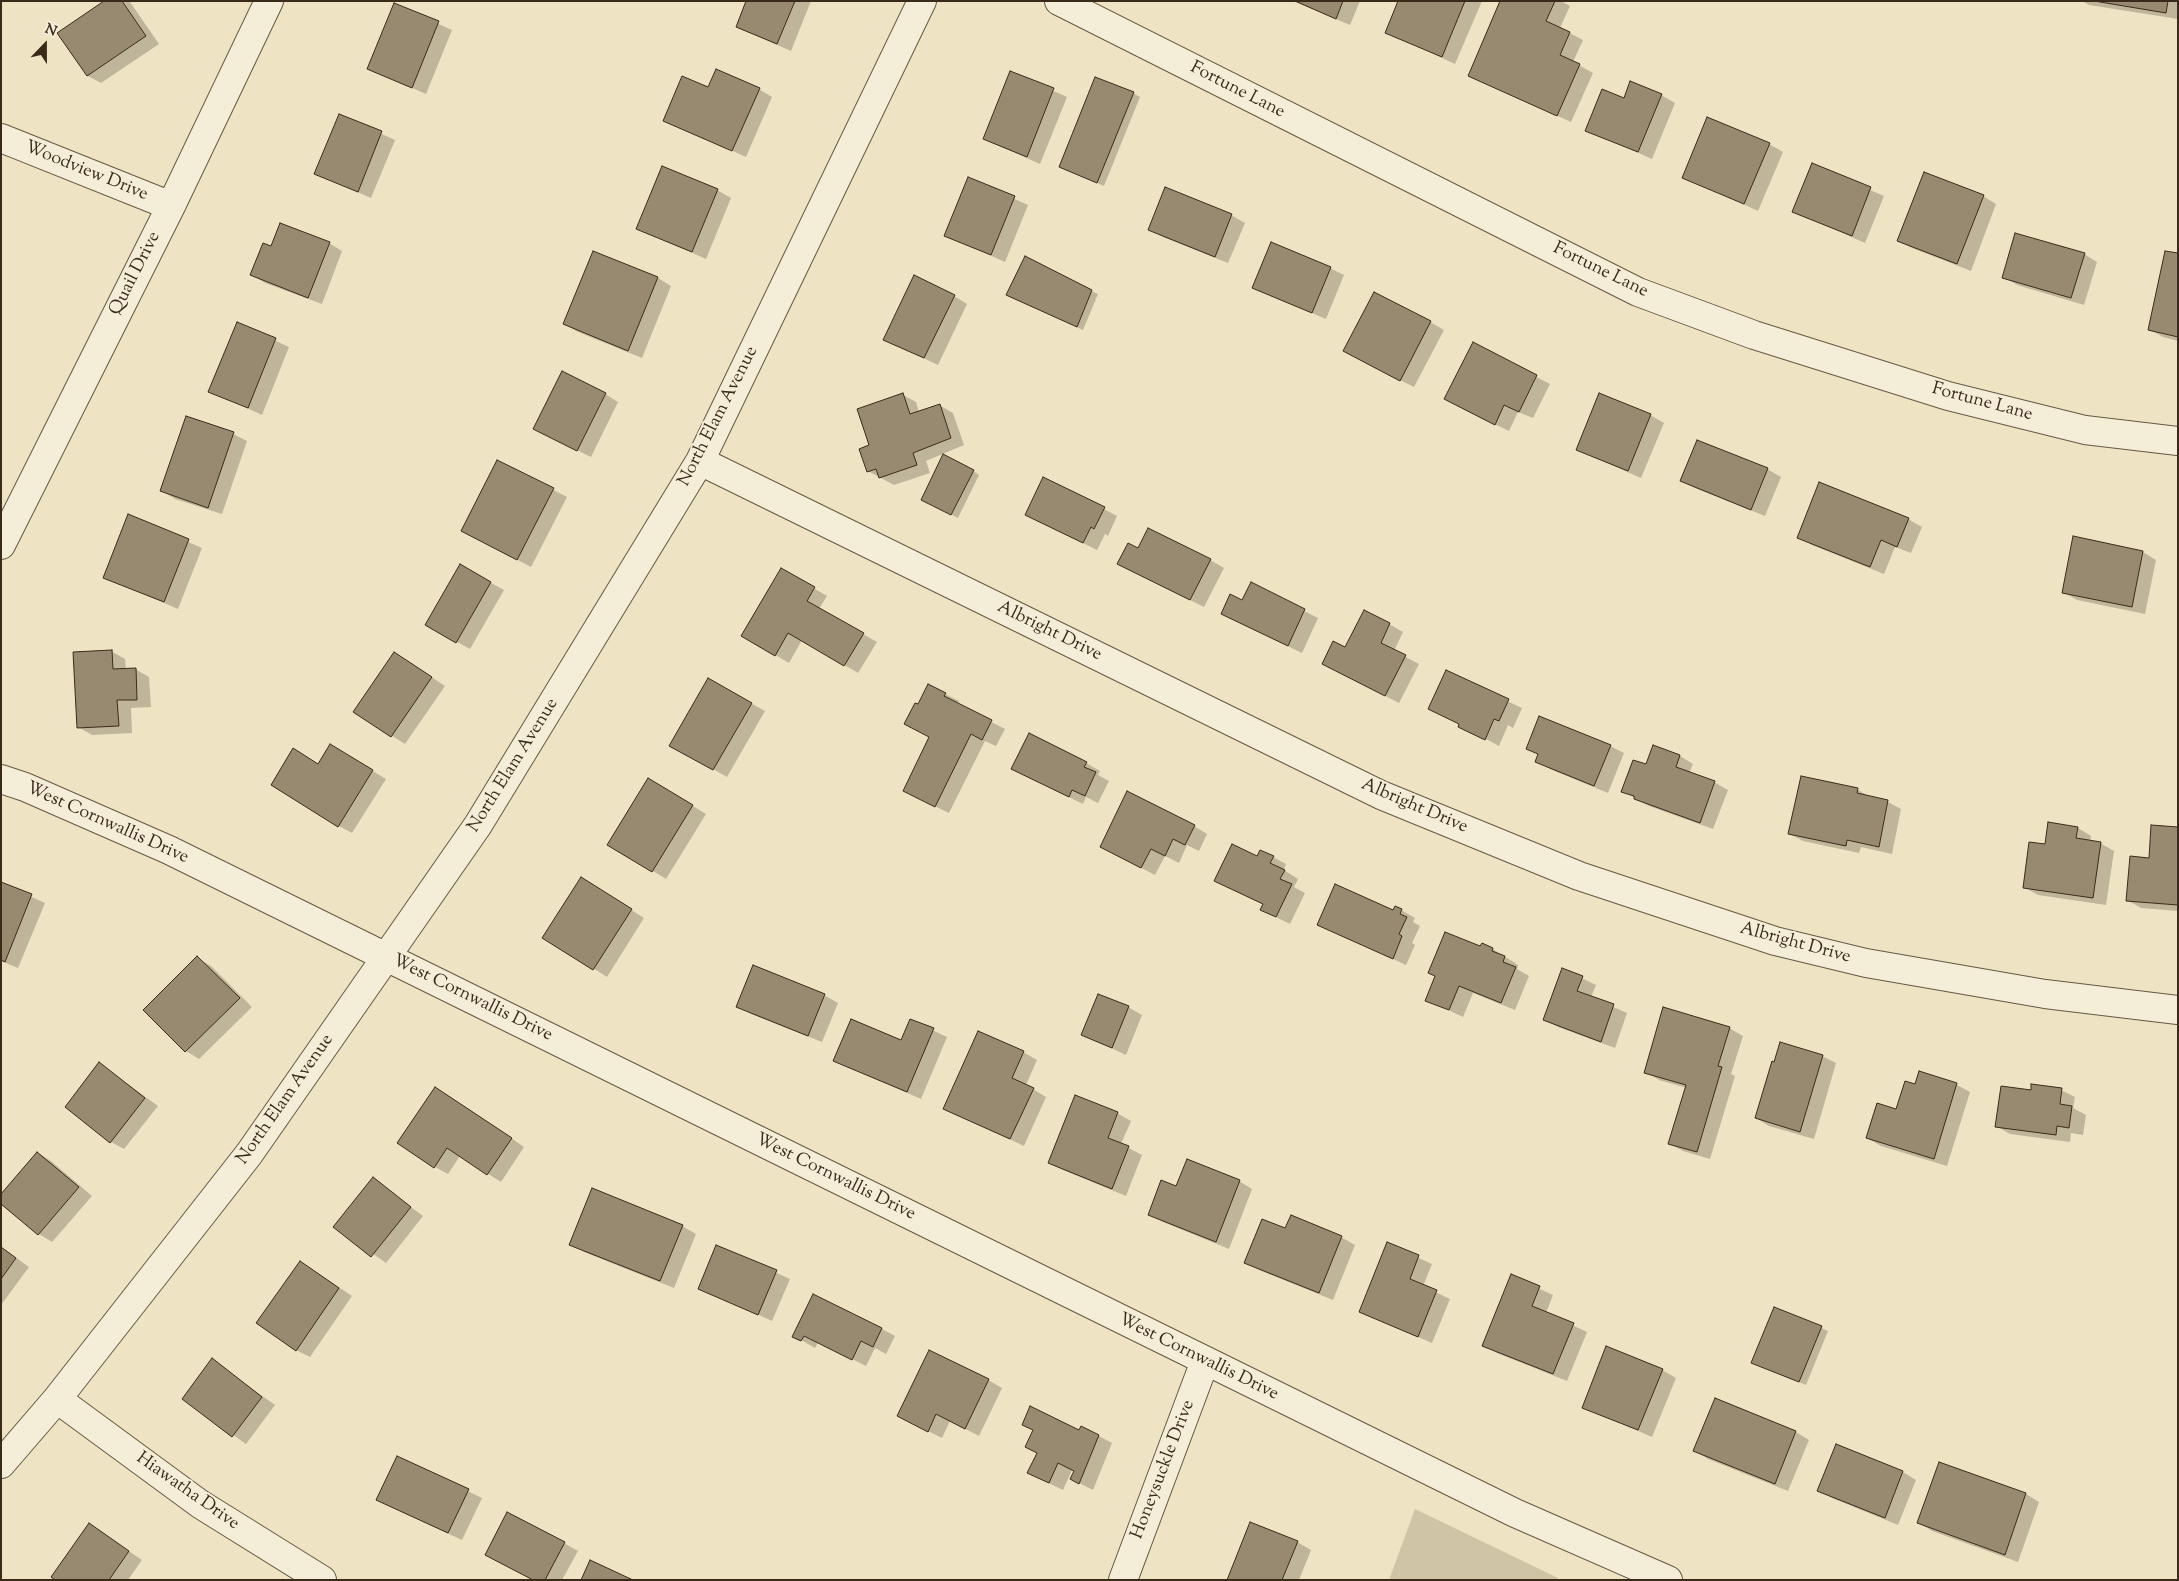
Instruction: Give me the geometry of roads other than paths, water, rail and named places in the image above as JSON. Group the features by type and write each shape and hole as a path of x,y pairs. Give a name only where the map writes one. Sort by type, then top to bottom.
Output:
{"street":[{"name":"Quail Drive","path":"1,545 171,206 269,1"},
{"name":"North Elam Avenue","path":"1,1464 56,1399 249,1154 478,825 700,461 922,1"},
{"name":"Fortune Lane","path":"1059,1 1638,292 1754,335 1948,396 2085,430 2178,441"},
{"name":"Woodview Drive","path":"1,138 171,206"},
{"name":"Albright Drive","path":"700,461 1381,795 1572,873 1767,938 1866,964 2045,994 2178,1010"},
{"name":"West Cornwallis Drive","path":"1,779 25,787 169,850 1514,1513 1668,1580"},
{"name":"Honeysuckle Drive","path":"1123,1580 1205,1361"},
{"name":"Hiawatha Drive","path":"56,1399 200,1504 322,1580"}]}
